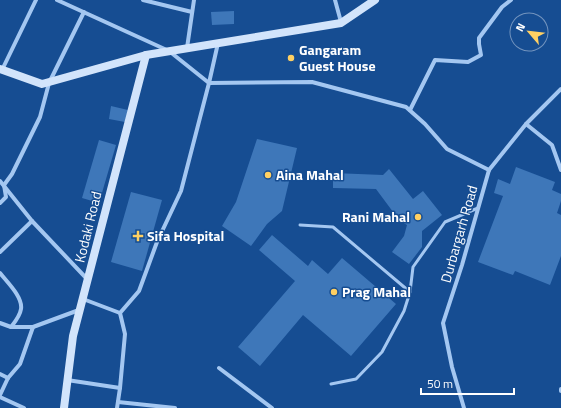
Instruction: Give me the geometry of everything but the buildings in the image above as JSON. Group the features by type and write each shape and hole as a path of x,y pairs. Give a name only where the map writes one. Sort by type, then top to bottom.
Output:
{"street":[{"path":"36,0 1,70 42,84 146,55 341,23 375,0"},
{"path":"57,0 169,51 209,83 312,82 406,107 425,124 447,150 489,170"},
{"path":"143,0 192,12"},
{"path":"187,48 194,0"},
{"path":"335,0 341,23"},
{"path":"410,110 435,60 468,62 481,55 479,38 502,7 511,0"},
{"path":"0,203 6,197 4,185 12,174 40,117 49,82 84,12"},
{"path":"120,313 139,291 157,242 181,191 218,43"},
{"name":"Kodaki Road","path":"64,408 74,336 80,310 146,55"},
{"name":"Durbargarh Road","path":"464,408 452,367 443,323 462,265 489,170 526,124 561,89"},
{"path":"526,124 552,145 561,170"},
{"path":"0,181 32,221 88,280"},
{"path":"0,252 32,221"},
{"path":"0,273 17,295 20,302 21,309 12,327"},
{"path":"83,299 120,313"},
{"path":"0,323 12,327 32,327 80,310"},
{"path":"117,408 126,334 120,313"},
{"path":"24,408 0,396 8,378 20,364 32,327"},
{"path":"219,368 272,408"},
{"path":"0,374 8,378"},
{"path":"68,380 120,388"},
{"path":"118,402 175,408"}],"lane":[{"path":"331,384 356,379 382,352 404,311 410,292 413,267 445,222 478,208"},
{"path":"300,225 333,226 410,292"}],"place":[{"name":"Gangaram Guest House","path":"291,58"},
{"name":"Aina Mahal","path":"268,175"},
{"name":"Rani Mahal","path":"418,217"},
{"name":"Sifa Hospital","path":"138,236"},
{"name":"Prag Mahal","path":"334,292"}]}
